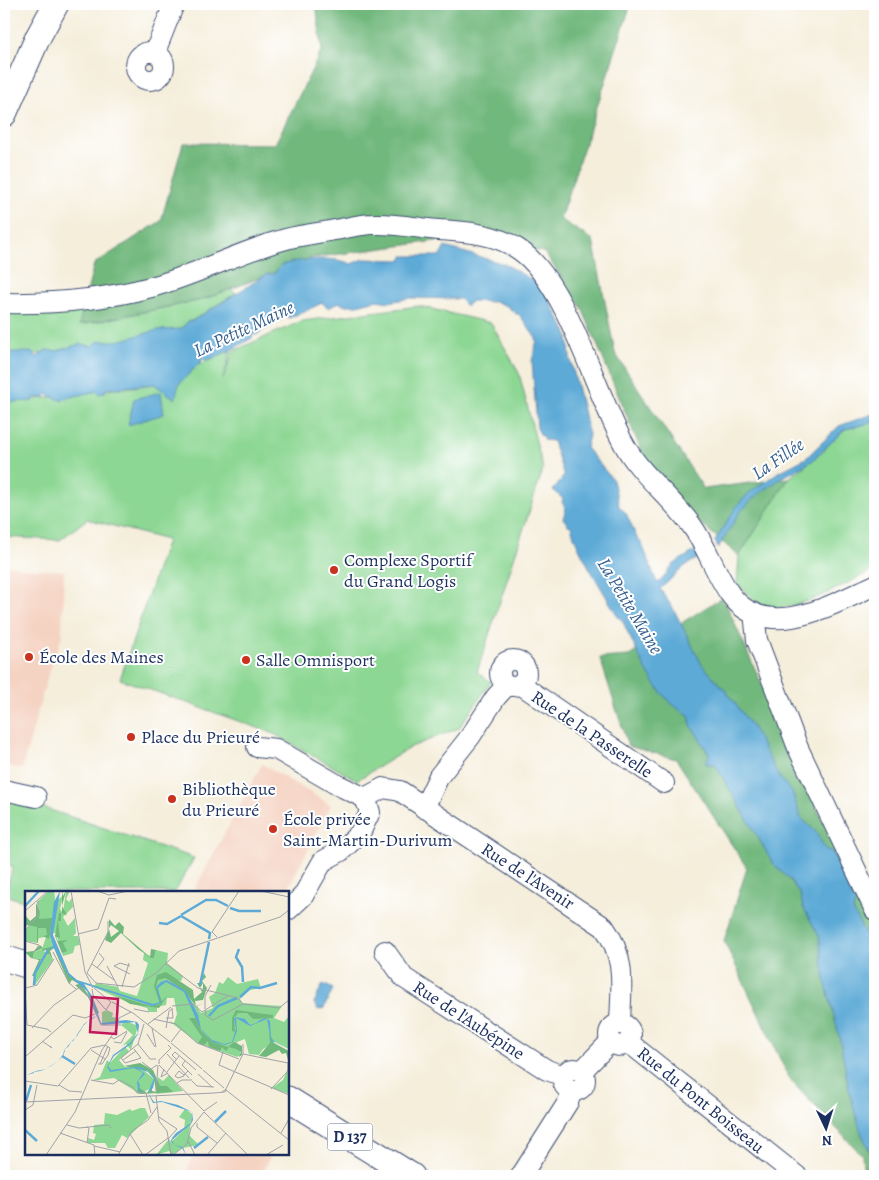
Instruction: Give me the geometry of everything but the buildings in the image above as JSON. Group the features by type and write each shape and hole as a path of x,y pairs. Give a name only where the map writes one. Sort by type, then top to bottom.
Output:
{"main road":[{"path":"4,114 38,37 56,4"},
{"path":"4,958 25,965"},
{"name":"D 137","path":"289,1099 412,1176"}],"street":[{"path":"155,52 174,4"},
{"path":"4,302 72,302 111,296 154,286 285,239 372,223 465,232 502,240 521,250 538,267 570,319 609,416 626,448 693,527 730,594 754,613 774,618 805,615 875,585"},
{"path":"754,613 756,640 798,748 875,910"},
{"name":"Rue de la Passerelle","path":"424,808 439,776 470,737 496,697 514,685 664,783"},
{"path":"256,747 276,749 336,784 366,798 370,812 360,833 340,851 323,861 303,896 289,909"},
{"name":"Rue de l'Avenir","path":"366,798 383,788 400,791 604,927 616,946 621,964 620,1035"},
{"path":"4,790 36,797"},
{"name":"Rue de l'Aubépine","path":"385,950 404,978 547,1070 572,1079"},
{"path":"521,1176 568,1102 572,1079 620,1035"},
{"name":"Rue du Pont Boisseau","path":"620,1035 797,1176"}],"shaded area":[{"name":"École des Maines","path":"4,564 22,568 64,571 62,636 47,678 22,769 4,765"},
{"name":"École privée Saint-Martin-Durivum","path":"262,764 331,805 287,891 194,891"},
{"path":"194,1155 271,1155 262,1176 185,1176"}],"green space":[{"path":"316,4 631,4 560,219 593,240 615,353 704,489 789,478 739,556 656,486 582,308 544,252 457,238 311,258 202,300 79,325 94,264 161,221 183,143 275,144 322,50"},
{"path":"231,289 236,293 176,331 100,346 4,358 4,313 84,304 80,325 202,300"},
{"name":"Complexe Sportif du Grand Logis","path":"419,306 491,323 519,373 543,469 477,672 491,682 459,728 411,747 357,780 272,733 120,679 167,540 87,519 60,540 4,537 4,403 156,384 231,350 223,379 233,351 302,321"},
{"path":"875,421 875,569 835,590 802,603 772,608 760,604 737,584 739,556 789,478 824,451 829,443 845,429"},
{"path":"721,598 726,604 875,938 875,1176 864,1176 862,1155 790,1080 724,941 747,868 676,759 628,746 600,658 629,656"},
{"path":"4,800 32,804 194,858 176,891 25,891 25,902 5,895 13,866 4,864"}],"water":[{"name":"La Petite Maine","path":"445,247 505,264 542,286 568,335 570,357 589,435 586,448 613,480 619,506 626,513 637,538 642,544 657,583 673,565 701,547 705,554 685,566 660,589 674,610 702,665 726,691 753,728 779,777 792,792 801,818 815,831 826,850 832,851 855,904 853,910 866,935 875,970 875,1162 862,1135 850,1095 840,1040 825,980 819,936 803,907 800,894 790,880 774,865 715,764 706,764 709,754 691,725 689,715 676,707 656,686 640,659 621,618 618,617 585,559 571,526 563,518 566,509 562,502 563,499 553,490 564,476 553,441 543,440 544,437 541,436 537,428 532,361 537,340 519,314 516,314 507,306 496,302 472,301 466,306 460,299 410,298 389,302 377,300 357,305 343,305 339,302 329,308 321,302 289,318 286,316 256,335 253,334 252,338 231,350 206,361 202,357 202,361 179,384 175,399 154,384 105,389 105,392 99,394 97,391 62,399 62,401 46,394 45,397 34,398 33,401 9,402 9,405 4,405 4,353 31,352 37,357 46,350 56,351 80,344 92,346 99,341 118,341 158,330 181,329 187,322 194,320 267,274 274,274 282,265 289,263 317,259 337,260 351,264 363,259 402,260 403,256 440,256"},
{"path":"161,392 164,414 128,425 134,399"},
{"path":"875,413 875,422 845,429 812,461 783,477 756,496 740,512 718,548 715,541 736,507 749,493 777,473 806,458 839,426"},
{"path":"323,984 333,989 324,1008 318,1010 314,1003"}],"place":[{"name":"Complexe Sportif du Grand Logis","path":"334,570"},
{"name":"École des Maines","path":"29,657"},
{"name":"Salle Omnisport","path":"246,660"},
{"name":"Place du Prieuré","path":"131,737"},
{"name":"Bibliothèque du Prieuré","path":"172,799"},
{"name":"École privée Saint-Martin-Durivum","path":"273,829"}],"water label":[{"name":"La Fillée","path":"778,459"}]}
